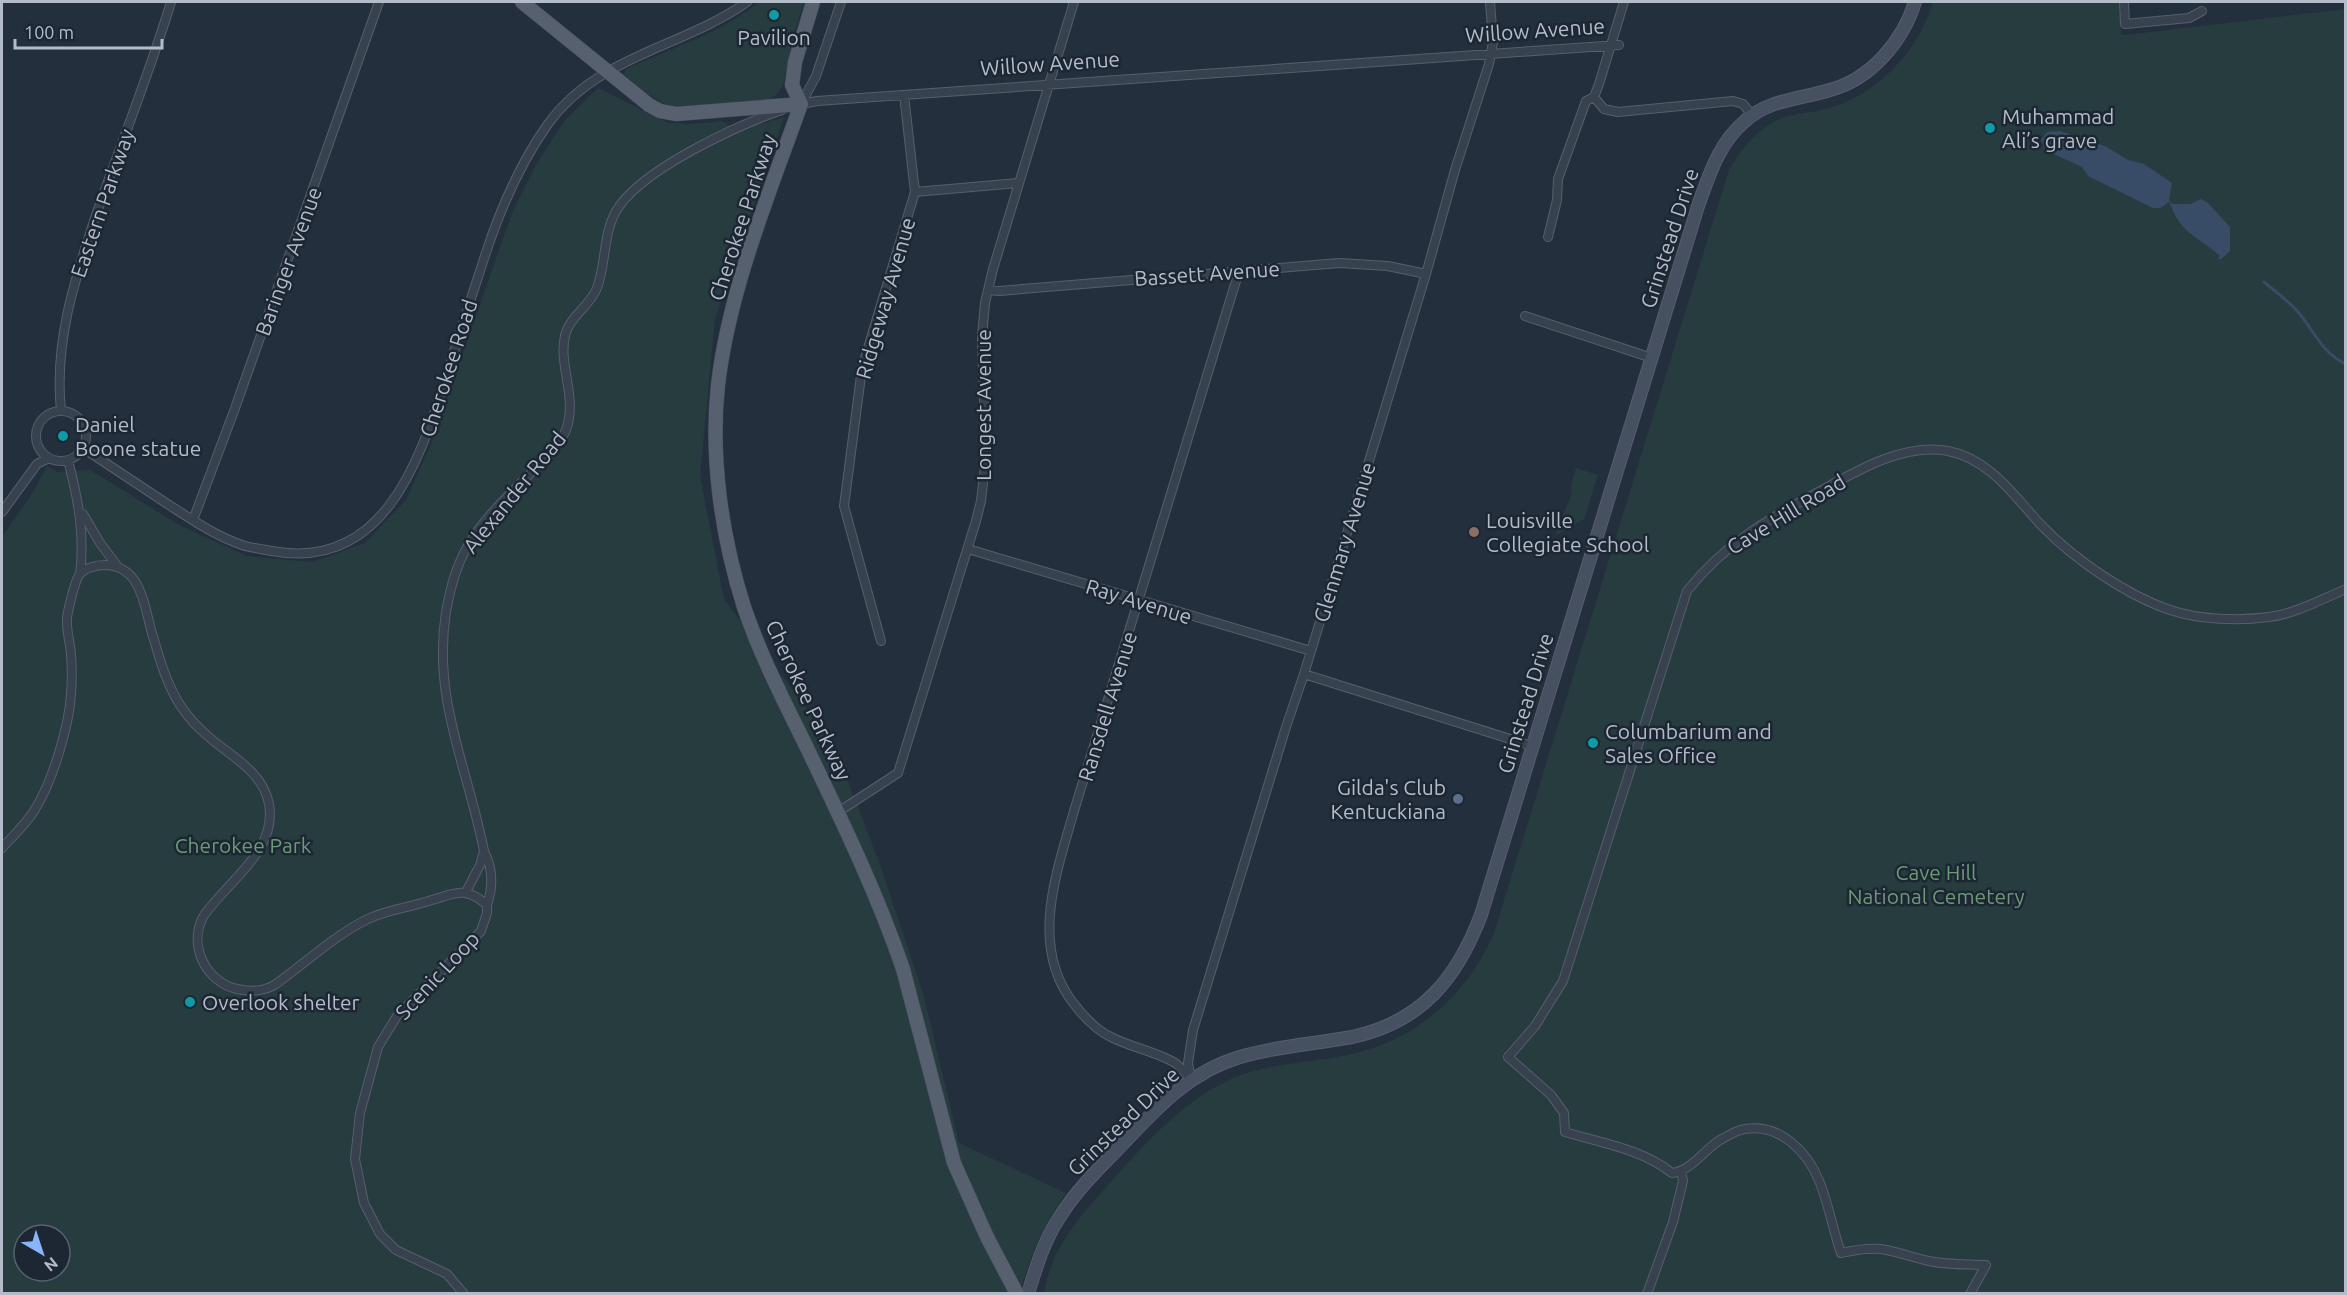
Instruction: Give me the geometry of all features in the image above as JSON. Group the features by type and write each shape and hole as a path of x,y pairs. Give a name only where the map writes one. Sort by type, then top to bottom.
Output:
{"main road":[{"name":"Willow Avenue","path":"522,2 649,105 668,113 801,104"},
{"path":"801,104 792,85 795,62 813,2"},
{"name":"Grinstead Drive","path":"1029,1293 1044,1245 1058,1218 1079,1189 1154,1112 1191,1080 1240,1057 1370,1032 1410,1013 1434,995 1458,965 1473,937 1699,203 1714,162 1731,134 1752,115 1773,104 1830,90 1860,77 1872,68 1886,53 1909,18 1915,2"},
{"name":"Cherokee Parkway","path":"801,104 751,249 725,344 718,387 717,450 719,486 726,535 744,608 758,645 865,872 903,969 954,1163 987,1237 1017,1293"}],"street":[{"name":"Eastern Parkway","path":"61,411 59,370 66,316 98,212 171,2"},
{"name":"Baringer Avenue","path":"193,520 379,2"},
{"name":"Cherokee Road","path":"83,448 221,537 245,546 292,555 306,555 320,553 349,542 380,517 397,495 425,440 486,253 516,180 536,144 559,111 584,87 607,71 722,18 747,2"},
{"name":"Cherokee Parkway","path":"801,104 816,76 841,2"},
{"name":"Longest Avenue","path":"838,812 898,773 968,549 981,501 986,458 981,354 988,290 1074,2"},
{"name":"Glenmary Avenue","path":"1191,1080 1188,1056 1193,1030 1282,738 1304,674 1491,53 1493,42 1490,2"},
{"path":"1548,237 1557,200 1558,179 1586,102 1593,97 1615,45 1624,2"},
{"path":"2124,2 2125,24 2189,18 2202,11"},
{"name":"Willow Avenue","path":"801,104 817,101 1615,45"},
{"name":"Ridgeway Avenue","path":"881,641 844,506 862,368 915,192 904,95"},
{"path":"1593,97 1604,109 1618,112 1733,101 1743,104 1752,115"},
{"name":"Alexander Road","path":"487,905 491,892 489,861 484,851 452,732 443,669 442,638 451,583 462,556 484,522 565,433 570,414 565,335 571,322 594,294 601,276 608,232 618,208 631,193 655,174 716,137 769,114 801,104"},
{"path":"915,192 1019,183"},
{"name":"Bassett Avenue","path":"988,290 1363,263 1426,274"},
{"name":"Ransdell Avenue","path":"1191,1080 1176,1063 1106,1035 1088,1020 1063,988 1052,962 1050,921 1056,876 1239,271"},
{"path":"1525,316 1652,358"},
{"path":"52,412 71,412 85,427 86,437 83,448 78,455 68,460 60,462 49,458 41,452 36,440 37,428 42,419 52,412"},
{"name":"Cave Hill Road","path":"1681,1172 1672,1173 1642,1155 1565,1132 1564,1113 1551,1095 1508,1057 1535,1026 1563,981 1574,953 1679,610 1687,591 1726,548 1775,516 1851,474 1892,457 1931,449 1949,451 1971,459 1992,473 2010,488 2056,540 2076,556 2134,593 2170,610 2225,618 2271,617 2317,602 2346,589"},
{"path":"2,512 38,464 49,458"},
{"path":"2,848 35,809 55,765 71,696 71,655 67,616 80,574 83,544 80,509 68,460"},
{"path":"80,509 100,543 118,567 141,591 162,665 179,704 207,736 254,775 262,786 269,803 270,821 265,840 253,859 201,922 198,941 200,953 203,963 212,974 224,984 240,990 270,987 370,918 453,892 466,892 480,865 484,851"},
{"name":"Ray Avenue","path":"968,549 1311,651"},
{"path":"80,574 96,566 118,567"},
{"path":"1304,674 1532,746"},
{"name":"Scenic Loop","path":"464,1293 447,1274 396,1250 380,1234 364,1203 355,1159 360,1113 378,1047 397,1016 481,932 487,905 466,892"},
{"path":"1647,1293 1673,1222 1683,1181 1681,1172 1711,1145 1742,1129 1760,1127 1778,1133 1794,1143 1820,1182 1841,1253 1878,1248 1931,1262 1986,1265 1970,1293"}],"green space":[{"path":"759,2 804,2 794,34 783,85 770,99 717,106 676,106 655,98 624,74 626,69 712,32"},
{"name":"Cave Hill National Cemetery","path":"1933,2 2119,2 2121,34 2125,35 2345,9 2345,1293 1044,1294 1059,1248 1076,1222 1149,1140 1196,1099 1213,1088 1245,1074 1274,1066 1347,1055 1394,1039 1435,1014 1468,979 1493,936 1729,170 1748,144 1772,123 1790,116 1841,104 1876,84 1891,71 1917,39"},
{"name":"Cherokee Park","path":"598,88 668,123 694,124 721,121 741,130 784,117 715,319 700,476 724,599 834,745 879,862 923,993 959,1143 1066,1193 1038,1241 1020,1293 2,1293 2,537 33,492 47,466 57,472 90,470 181,526 247,556 312,562 365,543 406,500 431,444 512,213 537,163 565,120"},
{"path":"1576,468 1598,475 1584,519 1555,536 1572,493 1571,485"}],"water":[{"path":"2060,131 2105,146 2128,160 2144,164 2172,183 2169,201 2172,204 2190,204 2201,199 2208,203 2230,227 2230,251 2220,260 2218,258 2220,256 2181,224 2169,202 2160,208 2153,208 2088,176 2082,167 2045,150 2041,140 2047,132"}],"waterway":[{"path":"2264,282 2299,312 2321,344 2338,360 2346,364"}],"place":[{"name":"Pavilion","path":"774,15"},
{"name":"Muhammad Ali’s grave","path":"1990,128"},
{"name":"Daniel Boone statue","path":"63,436"},
{"name":"Louisville Collegiate School","path":"1474,532"},
{"name":"Columbarium and Sales Office","path":"1593,743"},
{"name":"Gilda's Club Kentuckiana","path":"1458,799"},
{"name":"Overlook shelter","path":"190,1002"}]}
